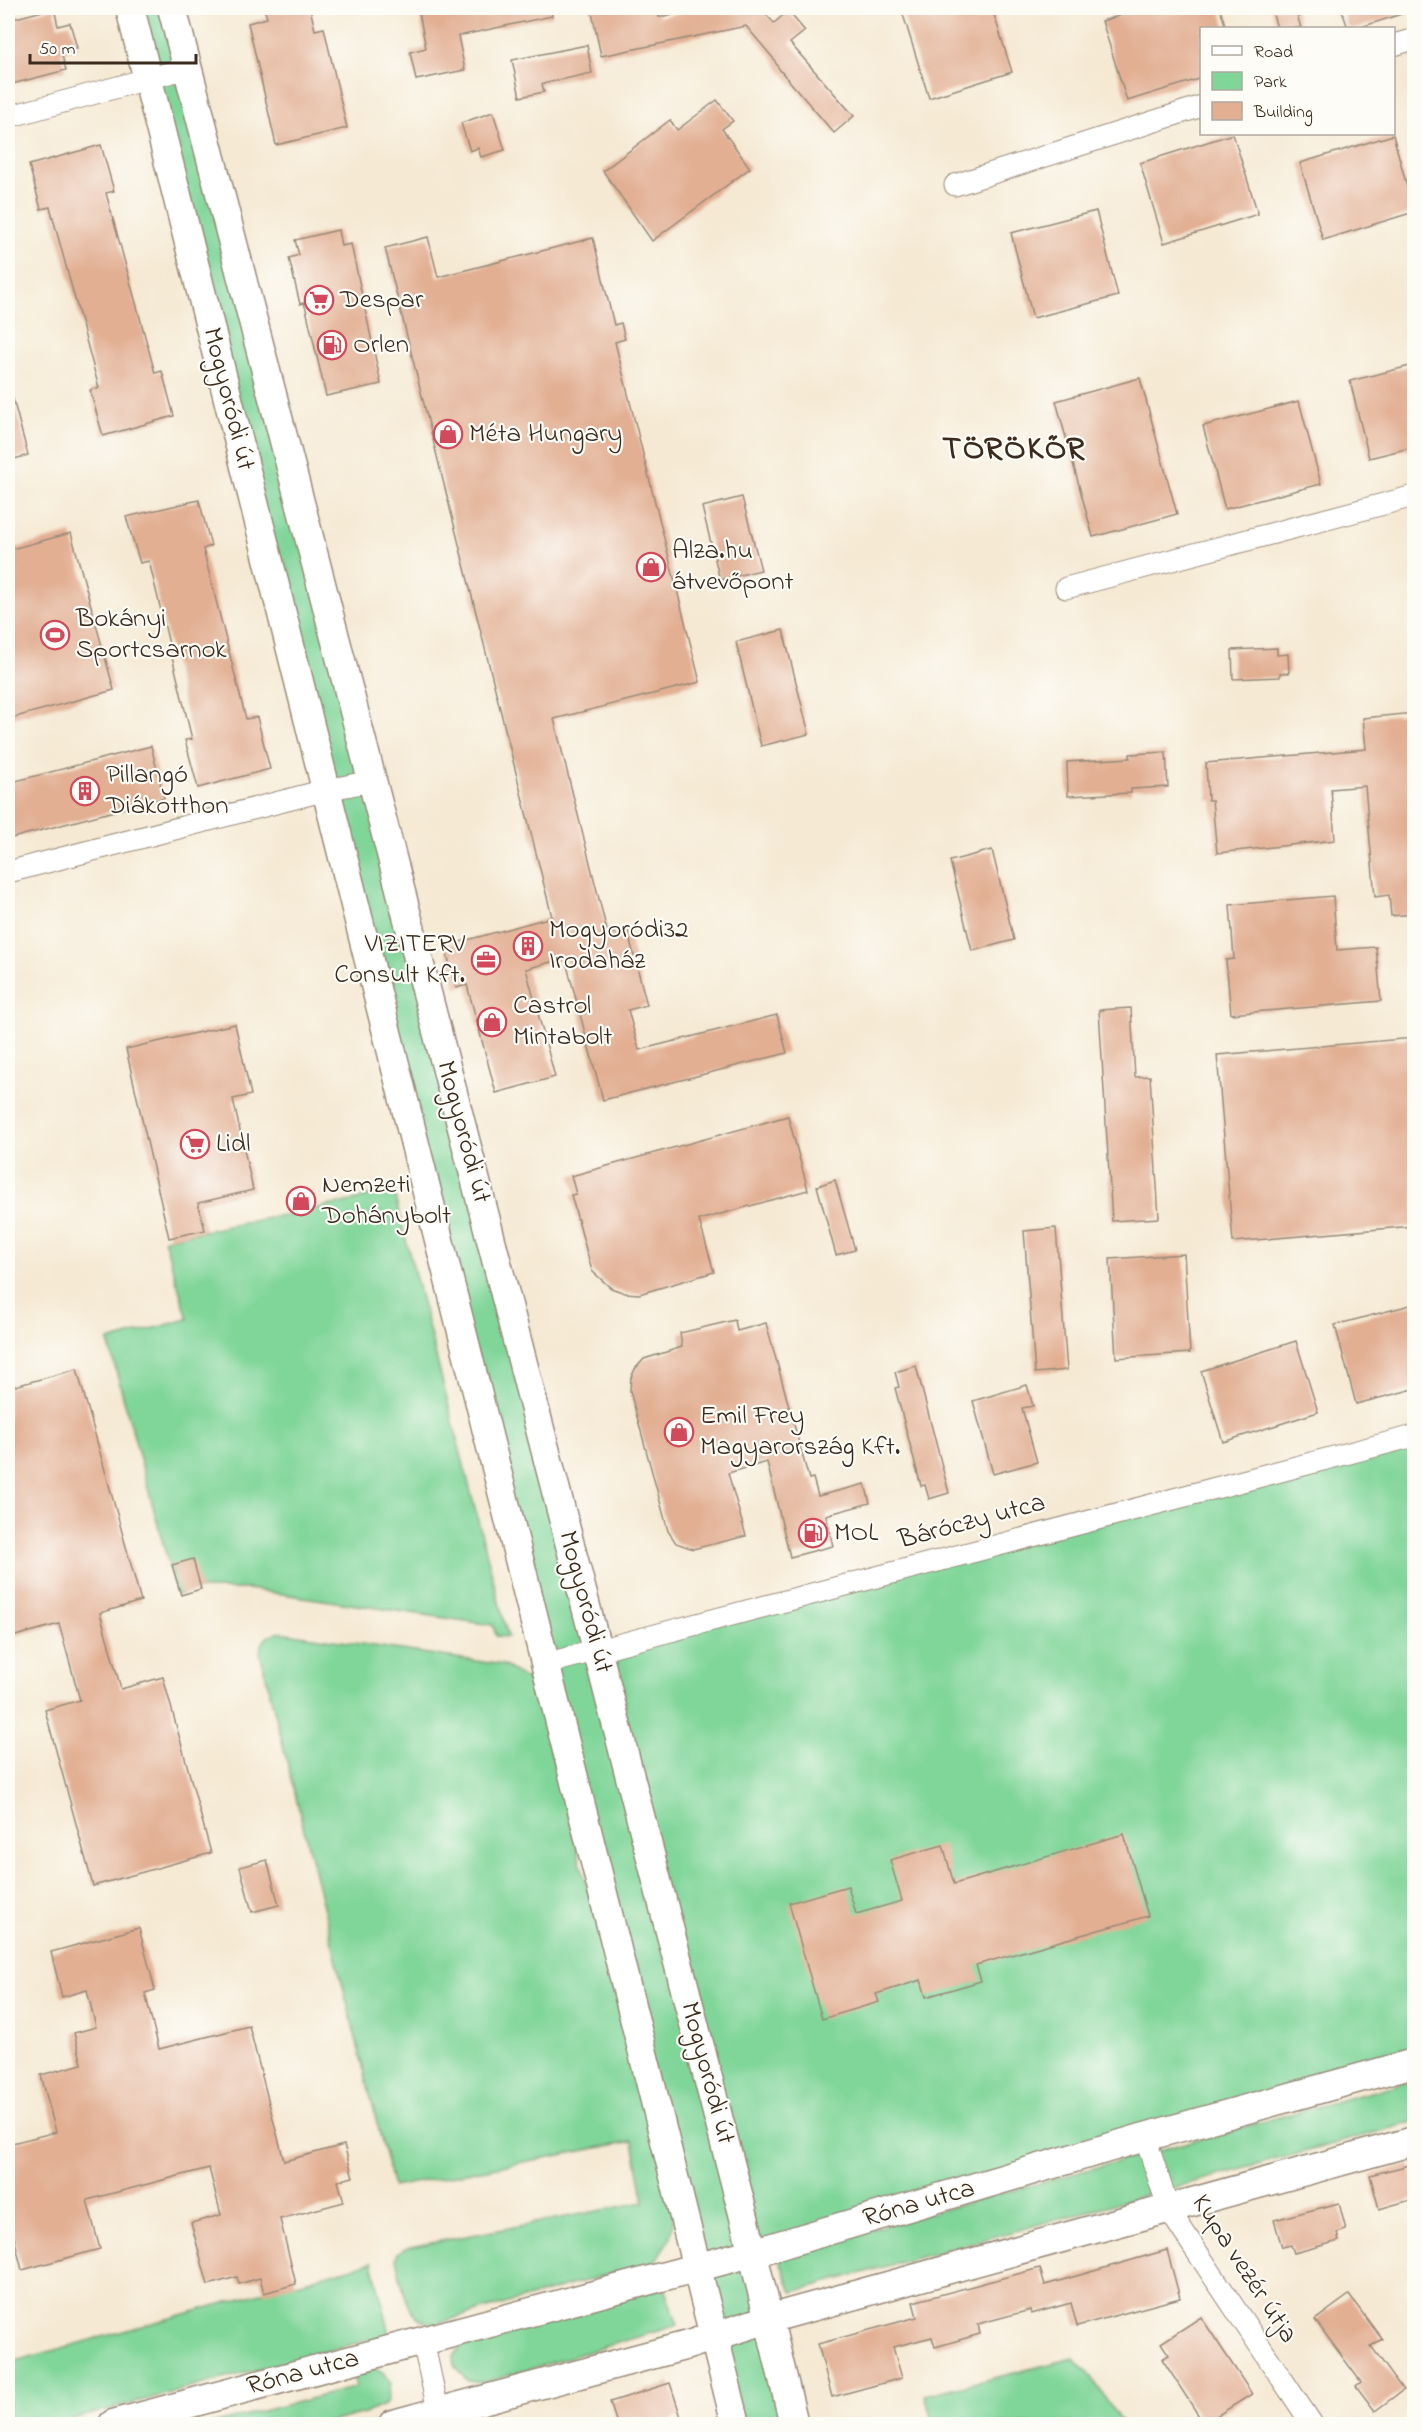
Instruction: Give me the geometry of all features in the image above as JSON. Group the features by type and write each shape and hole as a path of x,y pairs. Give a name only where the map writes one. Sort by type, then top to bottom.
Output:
{"street":[{"name":"Mogyoródi út","path":"130,8 736,2424"},
{"name":"Mogyoródi út","path":"172,8 753,2252 794,2424"},
{"path":"1395,45 1414,39"},
{"path":"8,117 187,68"},
{"path":"955,185 1200,107"},
{"path":"1066,588 1414,496"},
{"path":"8,872 326,790 372,781"},
{"name":"Báróczy utca","path":"545,1664 1414,1436"},
{"name":"Róna utca","path":"113,2424 753,2252 1145,2137 1414,2063"},
{"name":"Kupa vezér útja","path":"1145,2137 1169,2210 1312,2424"},
{"path":"393,2424 439,2418 768,2319 1414,2141"},
{"path":"423,2341 439,2418"}],"green space":[{"path":"130,8 172,8 597,1650 1414,1436 1414,2063 766,2249 794,2424 736,2424"},
{"path":"374,1194 395,1197 508,1637 496,1636 493,1625 248,1589 201,1589 177,1595 108,1341 188,1319 164,1239 357,1200"},
{"path":"279,1632 503,1665 533,1683 672,2207 671,2236 655,2261 435,2324 417,2316 411,2308 406,2299 396,2259 398,2253 405,2248 644,2202 633,2141 393,2187 260,1653 265,1639"},
{"path":"1414,2080 1414,2122 792,2292 778,2255"},
{"path":"372,2262 390,2334 55,2424 8,2424 8,2363"},
{"path":"664,2288 678,2325 483,2383 469,2381 455,2367 454,2355 468,2339"},
{"path":"1074,2358 1092,2378 1123,2424 933,2424 925,2395"},
{"path":"369,2367 383,2372 391,2384 386,2404 368,2412 322,2424 212,2424 356,2387 352,2373"}],"building":[{"path":"54,8 58,26 70,23 77,48 61,52 66,70 8,85 8,20"},
{"path":"264,8 310,8 315,30 324,28 347,128 276,145 248,23 267,18"},
{"path":"418,8 551,8 552,16 458,36 465,70 416,80 410,52 426,48"},
{"path":"591,8 658,8 659,17 703,8 760,8 774,23 788,11 805,31 790,43 854,116 834,133 779,69 773,58 746,26 601,56"},
{"path":"901,8 992,8 1012,72 929,98"},
{"path":"1145,8 1220,8 1226,27 1200,27 1200,79 1127,101 1102,21"},
{"path":"1271,8 1295,8 1301,27 1277,27"},
{"path":"1341,8 1411,8 1411,11 1361,27 1348,27"},
{"path":"587,45 592,73 542,84 544,92 520,97 512,60"},
{"path":"717,100 733,121 722,129 750,168 652,241 603,171 670,120 677,130"},
{"path":"493,112 505,150 481,157 478,148 470,151 461,123"},
{"path":"1233,135 1258,214 1164,243 1140,163"},
{"path":"1393,135 1414,212 1323,240 1300,163"},
{"path":"101,145 114,191 106,193 155,373 162,371 174,416 103,436 90,390 99,388 50,207 41,209 29,165"},
{"path":"1096,211 1118,296 1033,318 1011,233"},
{"path":"338,230 341,246 351,244 381,384 326,396 306,309 304,303 300,304 289,258 299,255 295,240"},
{"path":"428,237 438,277 593,238 614,325 621,323 625,339 615,342 700,682 554,719 608,935 627,929 647,1005 628,1010 639,1050 777,1015 787,1053 603,1100 565,958 526,969 555,1077 496,1093 467,985 456,988 445,946 552,917 385,248"},
{"path":"1414,365 1414,447 1369,458 1350,381"},
{"path":"1140,378 1177,514 1093,537 1056,401"},
{"path":"13,399 28,455 8,461 8,400"},
{"path":"1299,401 1321,484 1225,509 1203,426"},
{"path":"742,497 761,570 720,580 702,507"},
{"path":"199,500 211,546 203,549 246,719 257,717 270,769 198,788 185,740 192,739 149,561 140,563 126,517"},
{"name":"Bokányi Sportcsarnok","path":"71,533 114,690 8,719 8,550"},
{"path":"783,630 809,734 761,746 736,642"},
{"path":"1277,648 1277,655 1288,654 1289,673 1280,673 1280,677 1233,679 1232,650"},
{"path":"1414,713 1414,914 1391,916 1389,895 1375,897 1365,786 1331,789 1335,840 1217,853 1212,800 1208,800 1206,763 1366,749 1363,718"},
{"name":"Pillangó Diákotthon","path":"151,746 164,798 8,839 8,783"},
{"path":"1166,752 1168,787 1131,789 1131,793 1068,796 1067,762 1130,758 1130,754"},
{"path":"992,850 1014,940 972,951 950,861"},
{"path":"1333,896 1337,950 1376,947 1381,1001 1231,1014 1226,960 1234,959 1230,905"},
{"path":"1131,1008 1135,1077 1150,1076 1159,1218 1112,1221 1099,1010"},
{"name":"Lidl","path":"235,1024 251,1095 233,1099 253,1190 198,1203 205,1230 169,1238 126,1049"},
{"path":"1414,1038 1414,1226 1233,1242 1217,1055"},
{"path":"788,1116 808,1190 699,1220 714,1272 639,1294 625,1293 611,1288 592,1271 571,1195 576,1194 571,1176"},
{"path":"835,1180 855,1250 836,1255 817,1186"},
{"path":"1056,1228 1067,1370 1035,1373 1024,1231"},
{"path":"1184,1254 1190,1353 1116,1358 1110,1259"},
{"path":"1414,1304 1414,1389 1356,1404 1335,1325"},
{"path":"735,1320 737,1331 766,1323 809,1479 813,1478 818,1496 865,1484 870,1503 826,1515 833,1546 790,1557 767,1462 728,1473 746,1536 693,1549 676,1543 668,1531 630,1391 631,1378 644,1359 682,1347 680,1333"},
{"path":"1296,1341 1318,1412 1223,1442 1201,1371"},
{"path":"916,1366 949,1493 929,1499 925,1485 921,1486 895,1388 899,1387 895,1372"},
{"path":"77,1369 141,1601 100,1613 121,1689 163,1677 211,1853 93,1886 45,1710 80,1700 59,1624 8,1638 8,1388"},
{"path":"1027,1385 1033,1406 1022,1408 1037,1462 993,1474 973,1401"},
{"path":"193,1559 201,1589 181,1595 172,1565"},
{"path":"1124,1834 1148,1916 976,1965 981,1981 926,1997 921,1980 876,1994 879,2002 822,2019 789,1903 848,1886 856,1914 902,1901 890,1860 943,1845 954,1884"},
{"path":"267,1860 279,1905 252,1912 240,1867"},
{"path":"139,1928 155,1990 145,1993 159,2049 249,2026 284,2161 344,2145 353,2177 338,2181 344,2202 280,2219 296,2284 264,2293 260,2278 239,2284 237,2277 208,2285 191,2223 221,2215 209,2168 87,2200 100,2249 22,2270 8,2213 8,2144 56,2132 41,2075 82,2064 74,2033 96,2027 87,1990 62,1997 51,1952"},
{"path":"1410,2165 1414,2183 1414,2199 1379,2209 1370,2175"},
{"path":"1339,2203 1346,2230 1337,2233 1339,2241 1294,2253 1291,2245 1282,2247 1274,2220"},
{"path":"1167,2250 1180,2298 1077,2326 1071,2303 1031,2314 1030,2310 978,2324 980,2334 935,2347 932,2337 893,2347 902,2378 832,2397 818,2344 917,2317 913,2302 1040,2268 1045,2285"},
{"path":"1349,2295 1382,2339 1371,2346 1403,2390 1375,2411 1356,2386 1361,2382 1315,2320"},
{"path":"1201,2317 1252,2394 1204,2424 1162,2359 1169,2355 1161,2343"},
{"path":"670,2383 681,2417 659,2424 617,2424 610,2402"}],"place":[{"name":"Despar","path":"319,300"},
{"name":"Orlen","path":"332,345"},
{"name":"Méta Hungary","path":"448,434"},
{"name":"Alza.hu átvevőpont","path":"651,567"},
{"name":"Bokányi Sportcsarnok","path":"55,635"},
{"name":"Pillangó Diákotthon","path":"85,791"},
{"name":"Mogyoródi32 Irodaház","path":"528,946"},
{"name":"VIZITERV Consult Kft.","path":"486,960"},
{"name":"Castrol Mintabolt","path":"492,1022"},
{"name":"Lidl","path":"195,1144"},
{"name":"Nemzeti Dohánybolt","path":"301,1201"},
{"name":"Emil Frey Magyarország Kft.","path":"679,1432"},
{"name":"MOL","path":"813,1533"}],"district":[{"name":"TÖRÖKŐR","path":"1014,450"}]}
